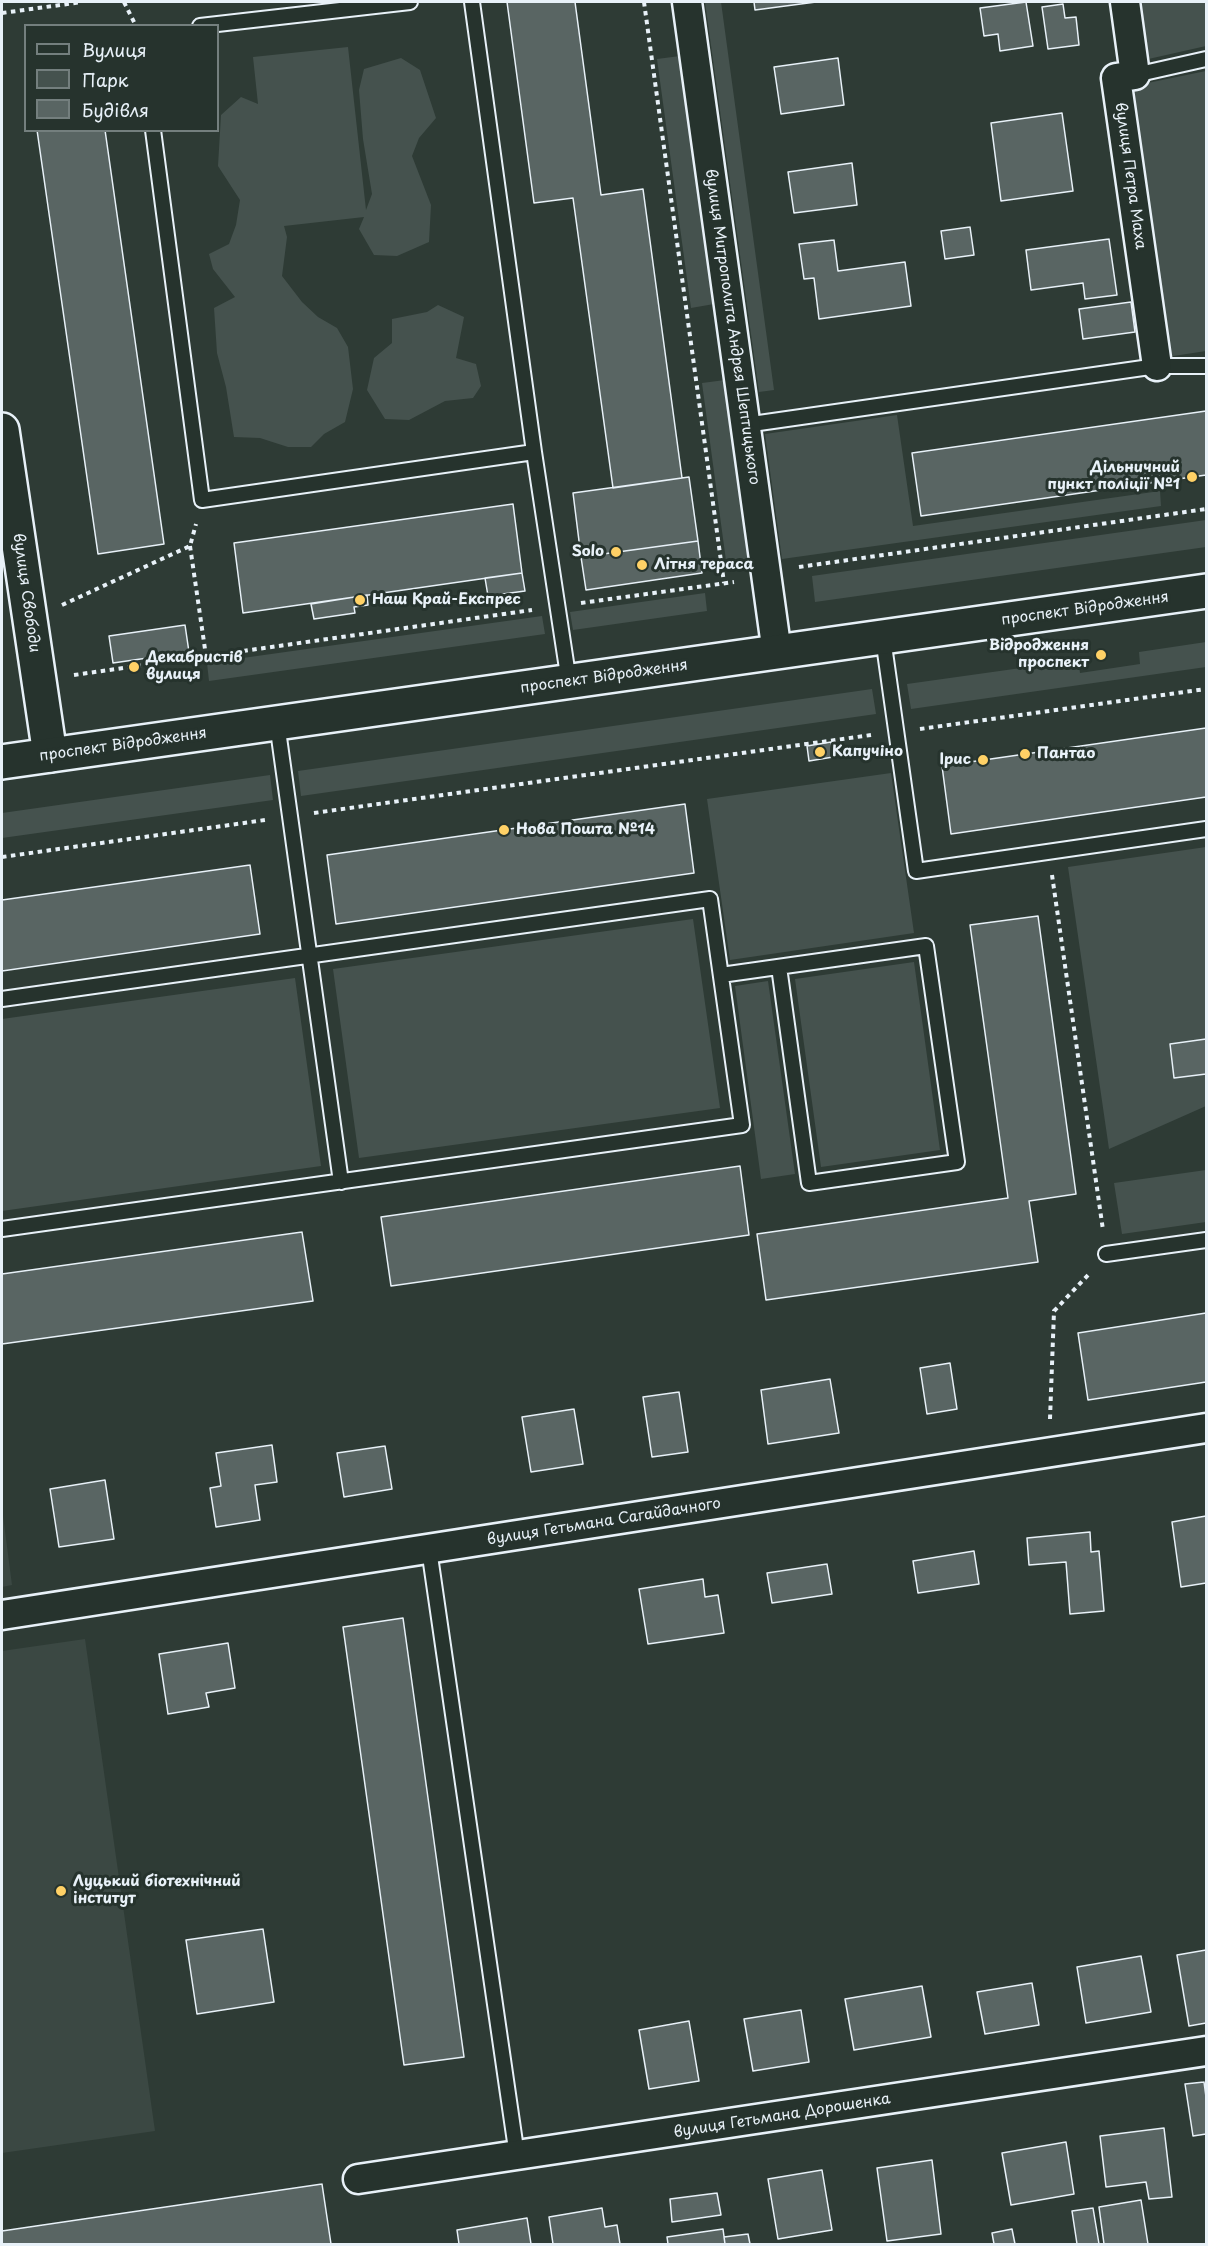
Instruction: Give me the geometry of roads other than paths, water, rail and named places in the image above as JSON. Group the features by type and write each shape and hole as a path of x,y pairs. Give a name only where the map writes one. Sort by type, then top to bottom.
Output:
{"main road":[{"name":"вулиця Свободи","path":"2,430 50,755"},
{"name":"проспект Відродження","path":"2,762 1206,591"}],"street":[{"name":"вулиця Митрополита Андрея Шептицького","path":"687,2 777,653"},
{"path":"1125,2 1135,75"},
{"name":"вулиця Петра Маха","path":"1135,75 1116,78 1157,366"},
{"name":"вулиця Гетьмана Сагайдачного","path":"2,1616 1206,1428"},
{"name":"вулиця Гетьмана Дорошенка","path":"358,2179 1206,2051"}],"lane":[{"path":"218,24 410,2"},
{"path":"472,2 534,452 569,682"},
{"path":"1135,75 1206,59"},
{"path":"153,132 202,500 534,452"},
{"path":"745,425 1157,366 1206,366"},
{"path":"882,638 916,871 1206,829"},
{"path":"277,723 341,1182"},
{"path":"2,999 710,899 742,1125 2,1229"},
{"path":"721,975 926,946 957,1162 809,1183 779,967"},
{"path":"1106,1254 1206,1240"},
{"path":"429,1549 517,2156"}],"place":[{"name":"Дільничний пункт поліції №1","path":"1192,477"},
{"name":"Solo","path":"616,552"},
{"name":"Літня тераса","path":"642,565"},
{"name":"Наш Край-Експрес","path":"360,600"},
{"name":"Відродження проспект","path":"1101,655"},
{"name":"Декабристів вулиця","path":"134,667"},
{"name":"Капучіно","path":"820,752"},
{"name":"Пантао","path":"1025,754"},
{"name":"Ірис","path":"983,760"},
{"name":"Нова Пошта №14","path":"504,830"},
{"name":"Луцький біотехнічний інститут","path":"61,1891"}]}
